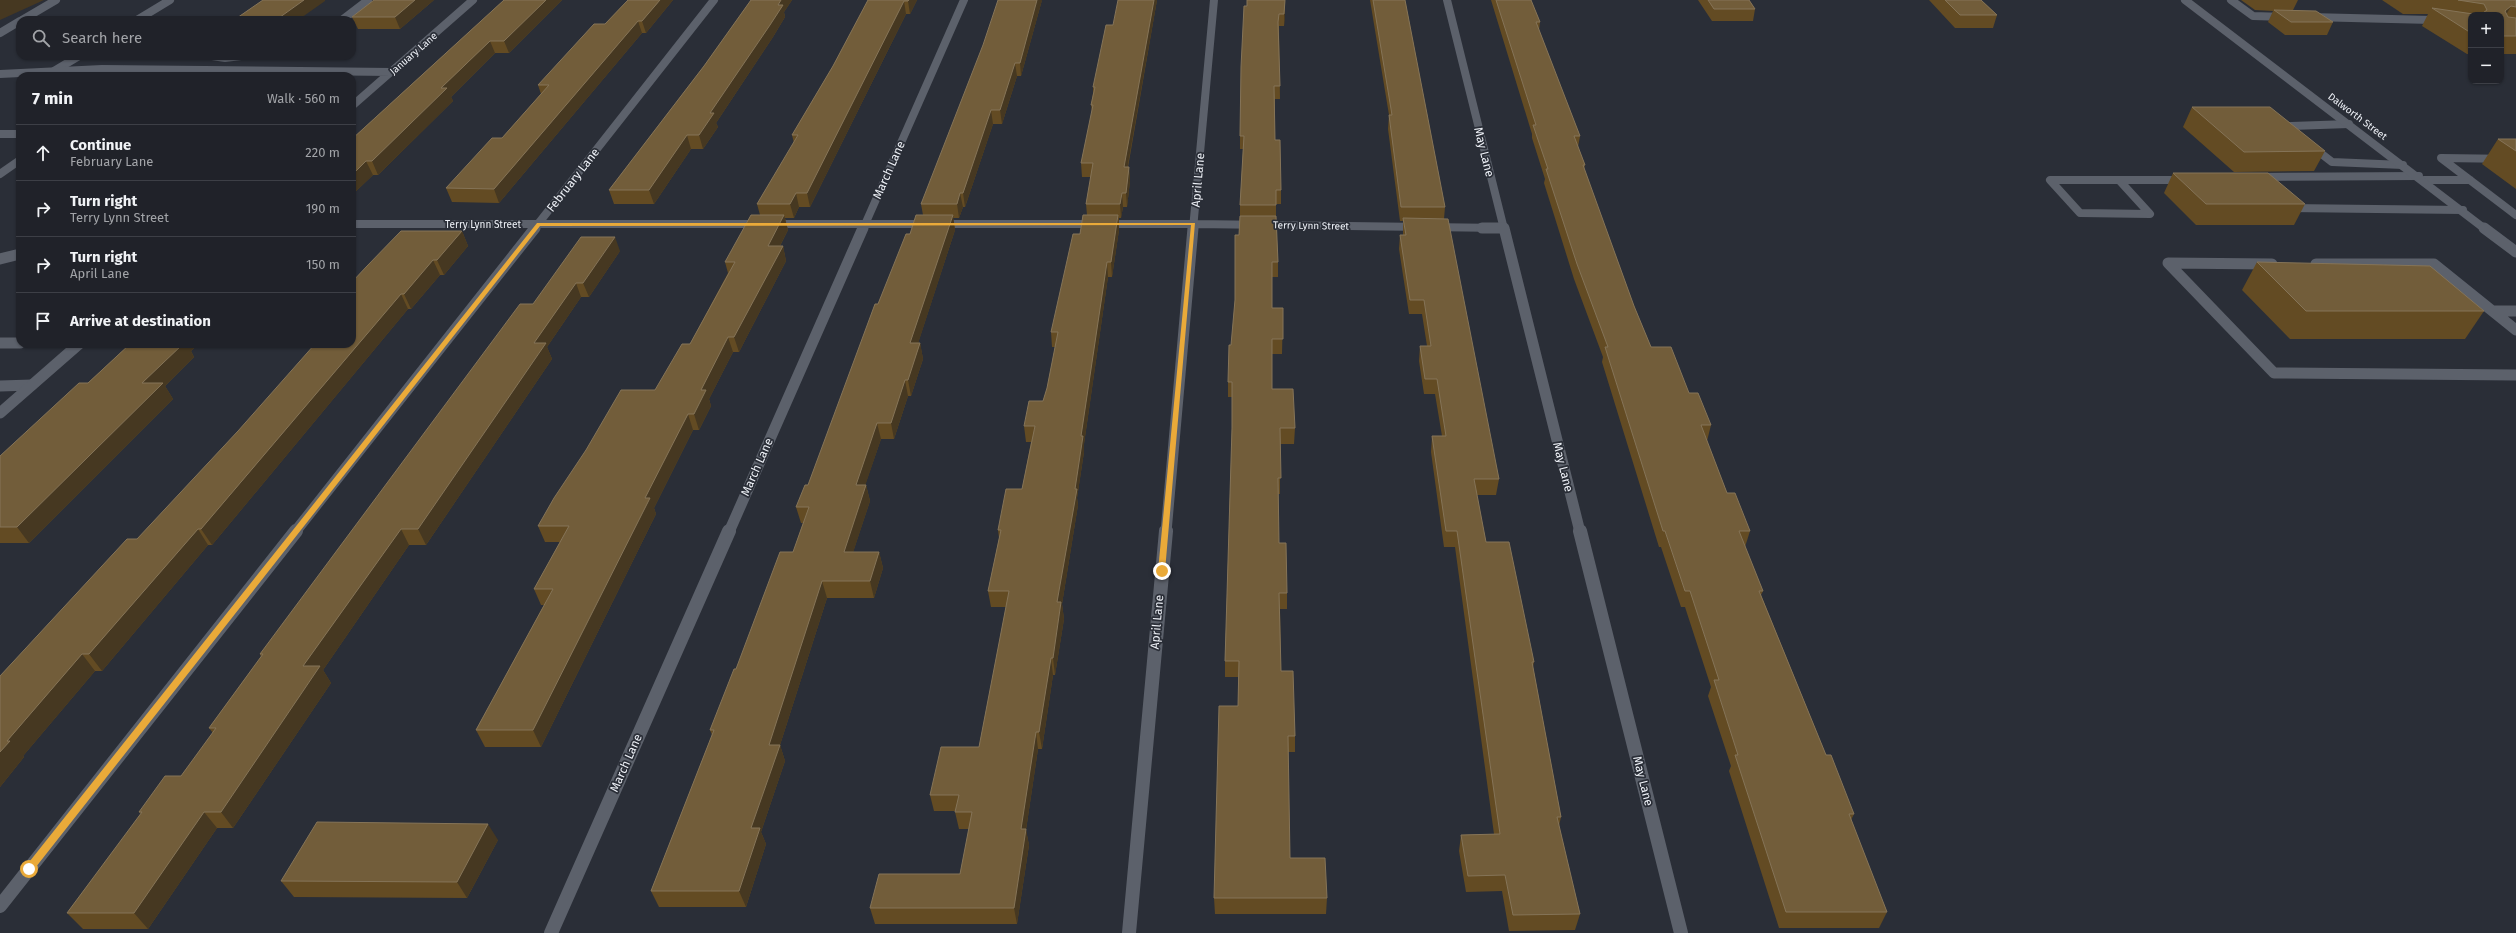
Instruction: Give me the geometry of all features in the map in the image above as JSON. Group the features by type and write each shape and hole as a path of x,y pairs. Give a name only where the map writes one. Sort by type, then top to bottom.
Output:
{"street":[{"path":"29,16 56,0"},
{"path":"144,16 170,0"},
{"path":"347,16 368,0"},
{"name":"January Lane","path":"356,103 473,0"},
{"name":"February Lane","path":"0,906 539,224 714,0"},
{"name":"March Lane","path":"550,933 964,0"},
{"name":"April Lane","path":"1129,933 1214,0"},
{"name":"May Lane","path":"1447,0 1681,933"},
{"name":"Dalworth Street","path":"2186,0 2513,248"},
{"path":"2230,0 2253,16 2432,20 2468,26"},
{"path":"0,33 16,24"},
{"path":"54,71 72,60"},
{"path":"36,72 102,69 391,72"},
{"path":"0,74 16,73"},
{"path":"2349,124 2291,126 2292,131 2332,162 2339,164 2403,165"},
{"path":"0,134 16,134"},
{"path":"2516,159 2441,158 2516,215"},
{"path":"0,174 16,163"},
{"path":"2246,178 2422,178 2470,180"},
{"path":"2118,180 2150,214 2080,213 2050,180 2111,180 2118,180 2196,180"},
{"path":"2283,208 2463,210"},
{"name":"Terry Lynn Street","path":"356,224 1194,224 1503,228"},
{"path":"0,259 16,255"},
{"path":"2285,264 2168,263 2274,373 2516,375"},
{"path":"2309,264 2434,264 2516,330"},
{"path":"2494,311 2516,311"},
{"path":"0,343 16,343"},
{"path":"0,413 74,348"},
{"path":"0,386 32,385"}],"building":[{"path":"263,0 304,0 282,16 240,16"},
{"path":"374,0 415,0 395,17 353,16"},
{"path":"504,0 546,0 504,41 490,41 441,88 447,88 372,161 366,161 356,171 356,135"},
{"path":"628,0 660,0 642,21 638,21 494,189 446,188 492,138 502,138 549,85 538,85 594,24 605,24"},
{"path":"751,0 781,0 778,5 783,5 710,113 714,113 699,135 687,135 649,190 609,190 704,66"},
{"path":"868,0 909,0 904,1 807,193 796,193 790,204 757,204 798,135 792,135 833,66"},
{"path":"998,0 1037,0 1020,63 1015,63 1000,110 991,110 963,193 960,193 957,204 921,204 983,45"},
{"path":"1118,0 1154,0 1124,167 1129,167 1126,193 1122,193 1120,204 1086,204 1093,163 1081,163 1093,105 1091,105 1095,87 1093,87 1106,25 1113,25"},
{"path":"1247,0 1285,0 1284,14 1279,14 1278,22 1280,86 1274,86 1275,140 1280,140 1281,190 1276,190 1276,205 1240,205 1244,136 1240,136 1241,67 1244,6 1247,6"},
{"path":"1373,0 1405,0 1445,207 1401,207 1389,115 1392,115"},
{"path":"1496,0 1531,0 1540,22 1536,22 1580,136 1574,136 1585,165 1583,165 1634,306 1651,347 1671,347 1689,393 1698,393 1711,425 1701,425 1727,493 1735,493 1750,531 1739,531 1763,591 1759,591 1826,755 1831,755 1854,814 1849,814 1887,912 1786,912 1735,755 1738,755 1714,680 1719,680 1690,591 1685,591 1665,531 1663,531 1605,347 1608,347 1577,264 1546,169 1548,169 1533,125 1536,125"},
{"path":"1708,0 1749,0 1755,9 1714,9"},
{"path":"1945,0 1981,0 1997,15 1960,15"},
{"path":"2458,0 2516,0 2516,7 2511,6 2505,11 2508,17 2516,18 2516,36 2504,36 2504,12 2484,12 2487,10 2484,4"},
{"path":"2432,8 2468,13 2468,31"},
{"path":"2274,10 2316,11 2333,22 2291,22"},
{"path":"2192,107 2270,107 2325,151 2244,152"},
{"path":"2498,139 2516,139 2516,151"},
{"path":"2173,173 2268,173 2305,204 2206,204"},
{"path":"751,215 784,215 768,246 783,246 734,337 728,337 701,390 706,390 694,414 688,414 645,498 650,498 533,730 476,730 553,589 534,589 569,526 538,526 554,498 586,450 621,390 655,390 682,344 690,344 735,262 725,262"},
{"path":"916,215 953,215 910,343 920,343 908,380 905,380 891,423 877,423 856,485 866,485 844,552 879,552 870,581 822,581 769,745 780,745 751,828 760,828 739,891 651,891 714,730 710,730 734,669 736,669 780,552 793,552 809,507 796,507 805,485 808,485 875,304 878,304 906,234 910,234"},
{"path":"1083,215 1118,215 1111,262 1107,262 1081,436 1083,436 1075,489 1077,489 1057,602 1061,602 1053,658 1051,658 1039,732 1036,732 1021,829 1026,829 1014,908 870,908 879,874 960,874 972,812 955,812 959,795 930,795 941,747 979,747 1009,591 988,591 1001,530 998,530 1006,489 1022,489 1035,426 1024,426 1029,401 1043,401 1047,388 1058,332 1051,332 1073,234 1080,234"},
{"path":"1240,216 1276,216 1278,262 1272,262 1272,308 1283,308 1283,339 1272,339 1272,389 1293,389 1295,428 1280,428 1281,478 1278,478 1279,543 1286,543 1287,593 1279,593 1281,671 1293,671 1295,736 1288,736 1290,858 1325,858 1327,898 1214,898 1219,706 1238,706 1239,661 1225,661 1232,428 1232,382 1228,382 1229,345 1231,345 1235,300 1235,235 1239,235"},
{"path":"1403,218 1448,219 1499,479 1474,479 1486,542 1509,542 1534,662 1532,662 1561,817 1557,817 1580,914 1513,915 1505,875 1468,876 1461,835 1500,834 1457,531 1446,531 1432,436 1446,436 1437,379 1425,379 1420,346 1431,346 1424,300 1410,300 1400,235 1406,235"},
{"path":"401,231 462,231 437,260 433,260 404,294 401,294 356,347 356,278"},
{"path":"581,237 615,237 583,283 576,283 534,343 546,343 418,529 401,529 303,666 320,666 221,812 204,812 134,913 67,913 142,812 139,812 165,776 181,776 216,728 209,728 263,654 260,654 520,304 533,304"},
{"path":"2257,262 2430,266 2484,311 2306,311"},
{"path":"126,348 179,348 142,383 163,383 17,527 0,527 0,456 79,383 88,383"},
{"path":"311,348 355,348 201,529 198,529 89,654 82,654 7,741 10,741 0,752 0,676 127,539 137,539 238,431"},
{"path":"317,822 488,824 457,882 281,881"}],"route":[{"path":"29,869 539,224 1194,224 1162,571"}]}
